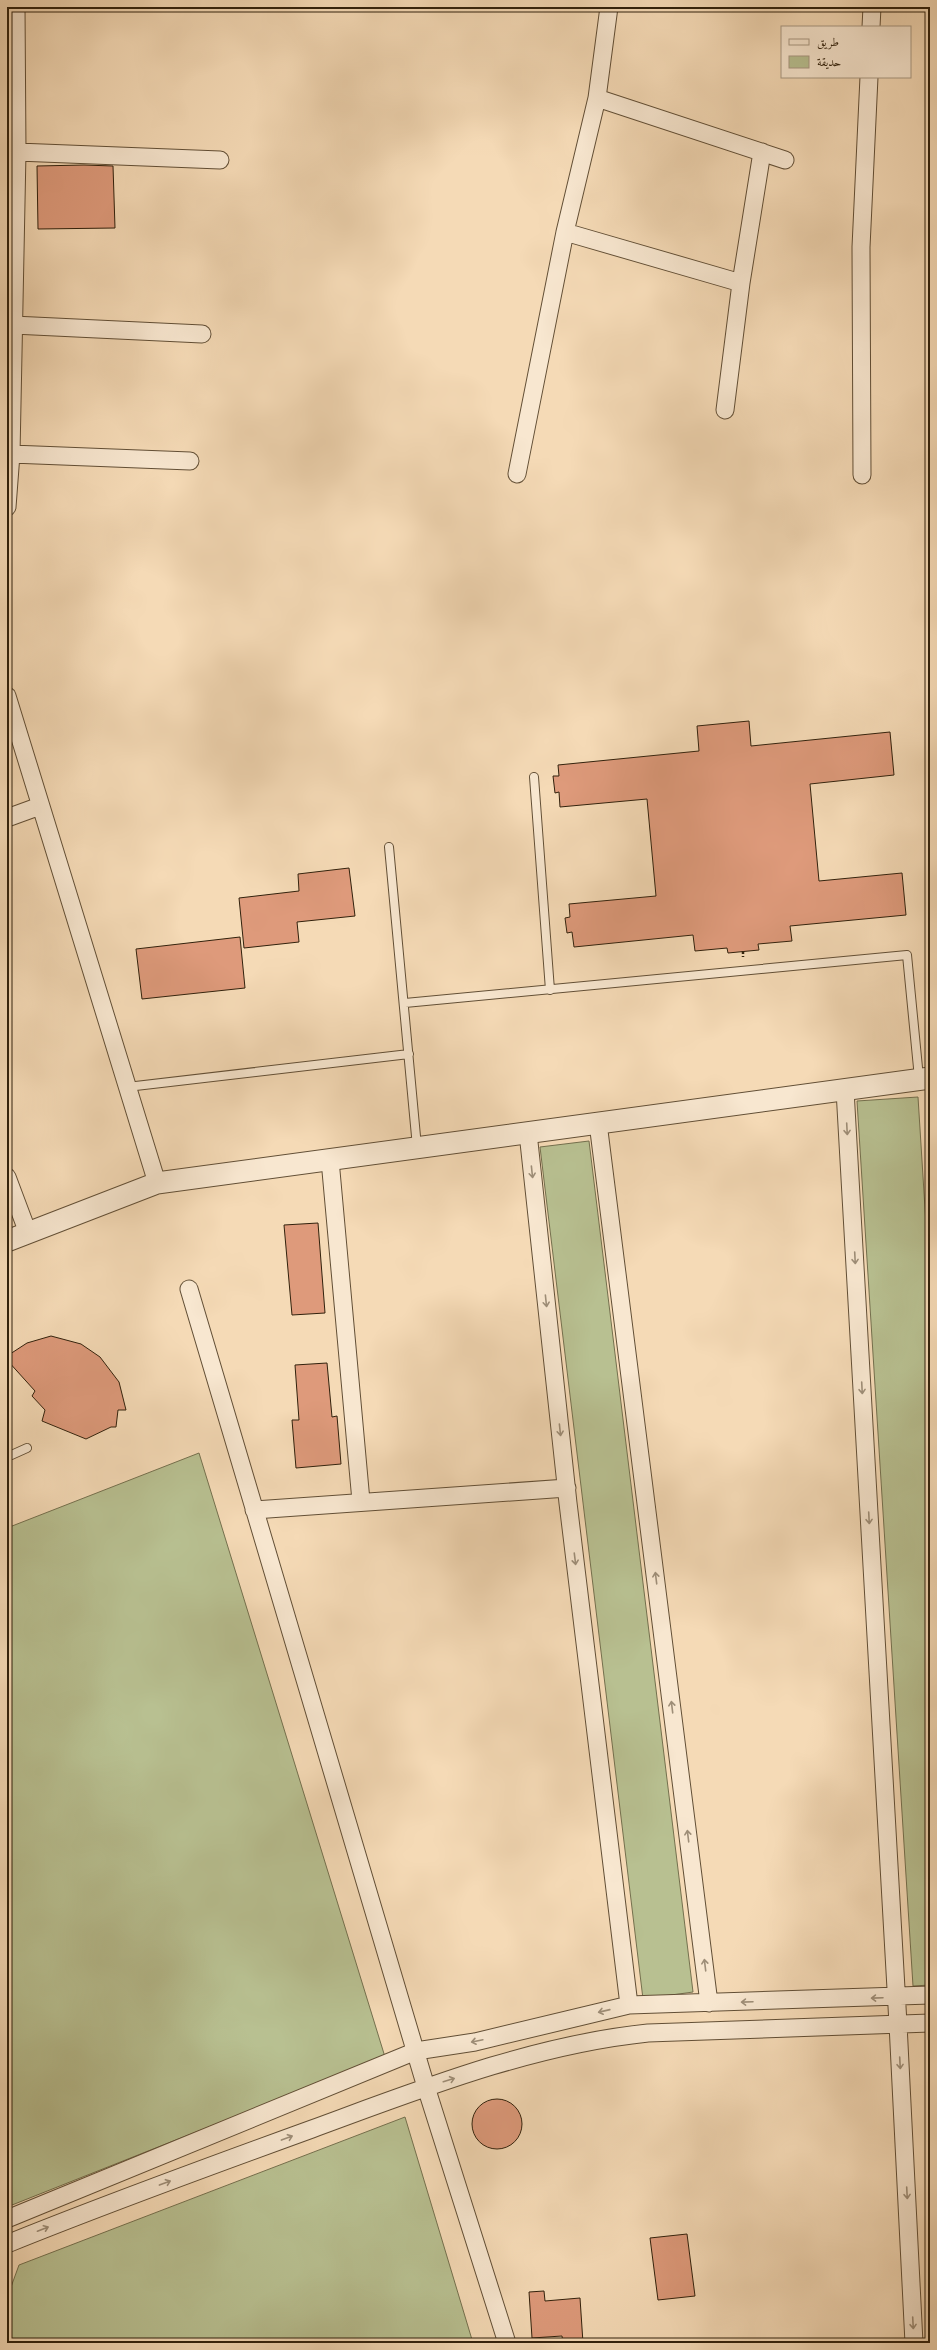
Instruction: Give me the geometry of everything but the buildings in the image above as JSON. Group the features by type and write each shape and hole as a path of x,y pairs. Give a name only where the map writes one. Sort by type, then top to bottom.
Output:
{"street":[{"path":"7,508 11,454 17,152 16,7"},
{"path":"517,474 564,232 597,98 609,7"},
{"path":"871,26 872,7"},
{"path":"862,475 861,247 869,78"},
{"path":"597,98 785,160"},
{"path":"17,152 220,160"},
{"path":"725,410 741,283 762,152"},
{"path":"564,232 741,283"},
{"path":"13,325 202,334"},
{"path":"11,454 190,461"},
{"path":"7,696 157,1183"},
{"path":"7,818 40,806"},
{"path":"7,1241 157,1183 925,1079"},
{"path":"845,1090 897,1997 914,2343"},
{"path":"598,1123 710,2003"},
{"path":"528,1133 567,1488 629,2005"},
{"path":"330,1160 361,1501"},
{"path":"7,1177 28,1233"},
{"path":"189,1288 426,2087 507,2343"},
{"path":"254,1510 361,1501 567,1488"},
{"path":"7,2219 416,2051 475,2042 629,2005 930,1995"},
{"path":"7,2244 426,2087 533,2054 608,2037 648,2033 930,2024"}],"lane":[{"path":"534,777 550,990"},
{"path":"389,847 405,1003 417,1148"},
{"path":"405,1003 907,956 925,1079"},
{"path":"127,1086 409,1054"},
{"path":"7,1457 27,1448"}],"green space":[{"path":"918,1097 930,1288 930,1985 913,1986 857,1101"},
{"path":"589,1141 693,1992 643,1999 540,1147"},
{"path":"199,1453 385,2057 7,2207 7,1528"},
{"path":"405,2117 473,2343 9,2343 7,2298 19,2265"}]}
